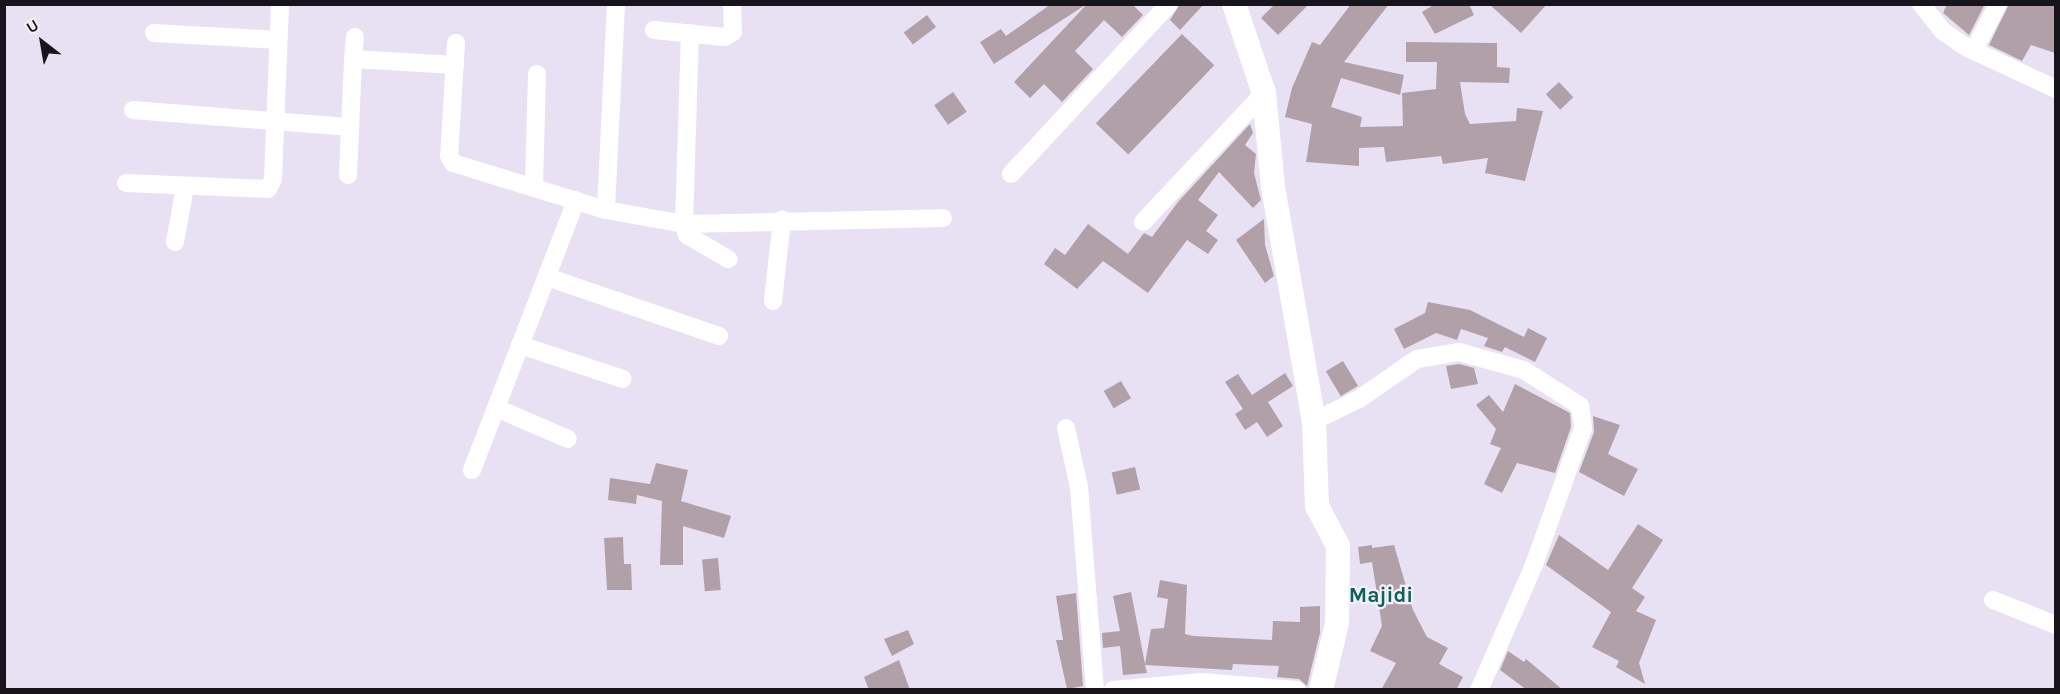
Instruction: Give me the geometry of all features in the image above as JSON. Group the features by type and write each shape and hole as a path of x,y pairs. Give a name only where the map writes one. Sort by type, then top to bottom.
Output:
{"street":[{"path":"126,183 268,189 273,179 273,121 280,4"},
{"path":"606,210 616,5 608,4"},
{"path":"654,30 725,37 733,32 732,4"},
{"path":"1011,174 1169,4"},
{"path":"1234,4 1264,93 1272,187 1314,421 1317,506 1338,546 1337,623 1321,690"},
{"path":"1921,4 1944,32 1974,50 2055,89"},
{"path":"1974,50 1998,4"},
{"path":"154,33 278,40"},
{"path":"690,33 684,224 687,235 728,259"},
{"path":"348,175 355,38"},
{"path":"456,43 450,160 606,210 684,224 782,219 944,218"},
{"path":"353,59 455,65"},
{"path":"534,187 537,74"},
{"path":"1143,222 1264,93"},
{"path":"133,110 350,127"},
{"path":"175,242 185,187"},
{"path":"472,470 576,200"},
{"path":"773,301 782,219"},
{"path":"547,277 719,336"},
{"path":"520,345 623,379"},
{"path":"1314,421 1359,399 1417,360 1459,351 1524,370 1569,395 1585,417 1534,565 1479,690"},
{"path":"496,408 568,440"},
{"path":"1066,428 1079,487 1095,690"},
{"path":"1993,600 2055,625"},
{"path":"1113,690 1241,683 1297,690"}],"building":[{"path":"1051,4 1087,4 994,64 980,42 1001,29 1006,36"},
{"path":"1087,4 1132,4 1143,15 1122,37 1104,20 1075,51 1093,69 1062,102 1044,84 1030,98 1014,82"},
{"path":"1180,4 1204,4 1180,30 1170,20"},
{"path":"1275,4 1309,4 1278,35 1261,18"},
{"path":"1351,4 1389,4 1344,62 1404,75 1400,95 1341,78 1331,107 1362,117 1360,127 1403,126 1402,93 1436,89 1437,62 1406,62 1406,42 1497,43 1497,67 1510,68 1509,83 1460,82 1465,114 1470,124 1516,121 1517,108 1543,111 1525,181 1485,173 1488,158 1443,164 1441,156 1386,162 1384,147 1359,148 1359,166 1306,162 1312,124 1285,117 1292,88 1312,42 1320,45"},
{"path":"1435,4 1469,4 1474,15 1435,34 1422,12"},
{"path":"1489,4 1547,4 1521,33"},
{"path":"1947,4 1985,4 1969,35 1943,13"},
{"path":"2009,4 2055,4 2055,53 2031,45 2022,61 1989,45"},
{"path":"927,15 936,27 913,44 904,32"},
{"path":"1182,34 1214,65 1128,154 1096,123"},
{"path":"1559,82 1573,97 1560,110 1546,94"},
{"path":"953,92 967,112 948,125 934,105"},
{"path":"1250,124 1253,133 1245,145 1256,154 1254,173 1261,200 1253,208 1219,172 1198,200 1218,215 1206,231 1218,240 1208,254 1187,240 1148,293 1103,261 1077,289 1044,264 1055,248 1065,255 1088,224 1128,254 1144,233 1152,237 1178,202"},
{"path":"1264,219 1265,245 1274,276 1265,283 1236,240"},
{"path":"1428,302 1470,310 1524,337 1528,328 1547,338 1535,362 1505,347 1502,352 1484,346 1488,338 1461,329 1457,340 1436,333 1404,349 1394,329 1425,313"},
{"path":"1343,361 1358,386 1341,396 1326,371"},
{"path":"1459,364 1474,368 1478,384 1451,389 1446,366"},
{"path":"1285,373 1293,386 1268,402 1283,426 1267,437 1257,422 1245,430 1235,414 1243,409 1225,382 1238,374 1252,395"},
{"path":"1121,381 1131,398 1114,408 1104,391"},
{"path":"1515,384 1570,413 1571,427 1555,473 1517,463 1502,493 1484,484 1501,448 1490,444 1496,429 1476,405 1489,395 1503,412"},
{"path":"1593,416 1620,425 1608,454 1638,469 1624,496 1579,472 1594,432"},
{"path":"656,463 688,470 681,501 731,516 724,538 683,526 683,565 660,565 662,501 637,495 636,504 608,500 610,478 650,484"},
{"path":"1135,467 1140,489 1117,495 1112,472"},
{"path":"1638,524 1663,540 1632,588 1645,597 1636,611 1656,620 1639,663 1645,684 1616,667 1619,661 1592,647 1611,612 1546,565 1559,535 1608,570"},
{"path":"623,537 624,564 631,564 632,590 607,590 604,538"},
{"path":"1372,545 1372,548 1394,545 1413,610 1427,637 1448,648 1439,664 1463,677 1456,690 1381,690 1396,663 1370,651 1382,626 1372,562 1360,564 1358,547"},
{"path":"718,558 721,590 705,591 702,559"},
{"path":"1160,580 1187,585 1185,634 1193,636 1272,640 1273,621 1300,622 1300,607 1320,606 1320,633 1307,686 1299,679 1277,677 1279,666 1233,664 1232,670 1145,665 1147,673 1123,675 1120,646 1103,648 1102,633 1120,631 1113,596 1131,592 1145,664 1151,629 1164,628 1168,599 1157,597"},
{"path":"1076,593 1083,686 1067,689 1056,640 1063,640 1056,596"},
{"path":"908,630 914,644 892,656 884,639"},
{"path":"1508,651 1524,662 1526,659 1563,690 1527,690 1500,670"},
{"path":"899,660 910,690 869,690 864,677"}],"district":[{"name":"Majidi","path":"1381,595"}]}
